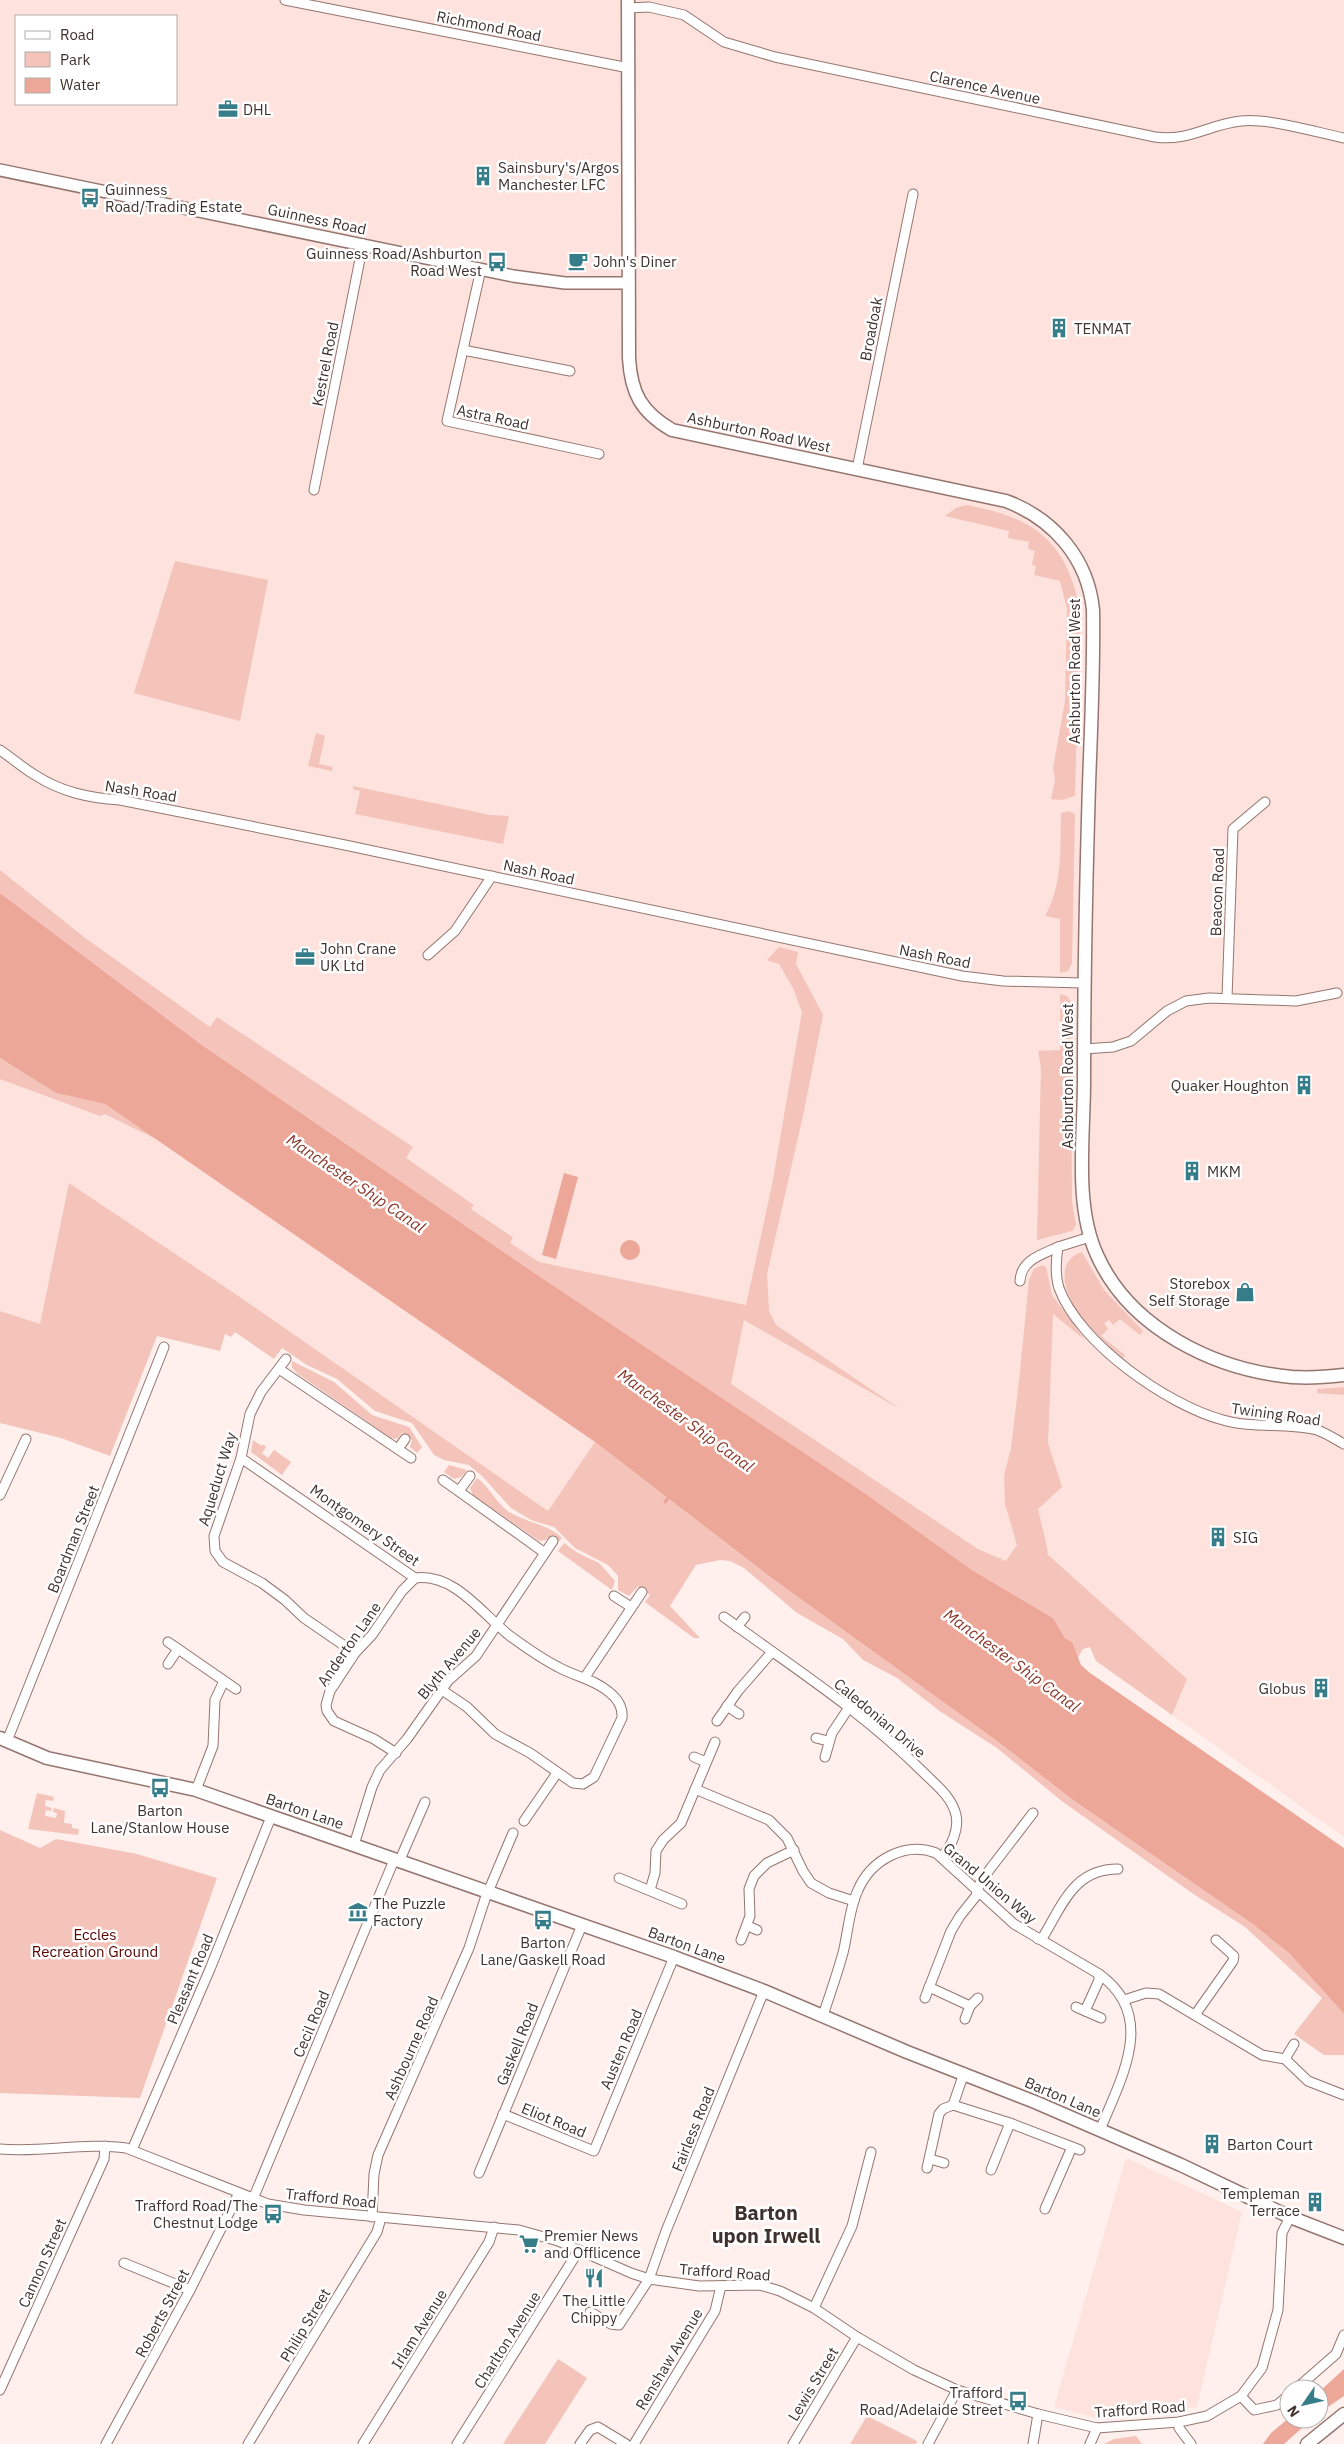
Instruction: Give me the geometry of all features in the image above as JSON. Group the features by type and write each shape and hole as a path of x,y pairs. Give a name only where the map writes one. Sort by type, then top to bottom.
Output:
{"main road":[{"name":"Ashburton Road West","path":"628,4 630,377 640,403 660,423 672,430 989,497 1022,507 1052,527 1069,546 1082,567 1092,595 1093,628 1083,984 1083,1184 1090,1238 1105,1271 1128,1301 1156,1326 1186,1346 1220,1361 1255,1371 1294,1377 1344,1375"},
{"name":"Barton Lane","path":"3,1739 47,1758 196,1790 674,1957 764,1991 907,2052 964,2073 1182,2164 1290,2217 1344,2238"},
{"path":"1307,2444 1344,2414"}],"street":[{"name":"Richmond Road","path":"284,0 629,68"},
{"name":"Clarence Avenue","path":"628,4 684,15 724,42 775,57 1155,138 1182,138 1229,123 1244,121 1266,123 1344,138"},
{"name":"Guinness Road","path":"0,170 481,269 565,283 629,283"},
{"name":"Broadoak","path":"857,469 913,194"},
{"name":"Kestrel Road","path":"314,490 363,244"},
{"name":"Astra Road","path":"481,269 447,421 599,454"},
{"path":"463,350 570,371"},
{"name":"Nash Road","path":"0,750 45,782 57,788 82,795 120,800 220,819 983,979 1083,984"},
{"name":"Beacon Road","path":"1227,998 1233,833 1237,824 1265,802"},
{"path":"428,955 455,931 492,876"},
{"path":"1084,1049 1113,1047 1131,1041 1167,1010 1186,1001 1227,998 1296,1001 1337,993"},
{"path":"1020,1281 1020,1272 1030,1260 1058,1247 1090,1238"},
{"name":"Twining Road","path":"1058,1247 1058,1284 1071,1312 1094,1340 1137,1376 1170,1396 1219,1419 1309,1429 1318,1431 1344,1444"},
{"name":"Boardman Street","path":"3,1739 164,1347"},
{"name":"Aqueduct Way","path":"286,1358 262,1392 250,1414 241,1458 214,1536 214,1544 218,1557 270,1589 304,1618 355,1653"},
{"path":"279,1369 411,1458"},
{"path":"0,1495 26,1439"},
{"path":"398,1449 405,1439"},
{"name":"Montgomery Street","path":"241,1458 416,1578 431,1577 443,1581 484,1610 509,1635 553,1664 585,1677 616,1699 622,1711 622,1718 594,1777 583,1784 578,1784 567,1780 557,1773"},
{"path":"459,1491 470,1476"},
{"path":"443,1480 545,1553"},
{"name":"Blyth Avenue","path":"354,1845 372,1786 380,1770 396,1753 453,1676 476,1656 553,1541"},
{"name":"Anderton Lane","path":"396,1753 374,1738 339,1725 327,1711 326,1704 330,1691 355,1653 372,1635 402,1591 416,1578"},
{"path":"585,1677 642,1592"},
{"path":"614,1596 631,1607"},
{"name":"Caledonian Drive","path":"724,1617 850,1706 894,1744 948,1798 956,1815 957,1824 953,1840 942,1856"},
{"path":"737,1627 745,1617"},
{"path":"168,1642 236,1689"},
{"path":"168,1664 178,1649"},
{"path":"716,1721 772,1652"},
{"path":"196,1790 213,1746 215,1700 224,1681"},
{"path":"442,1690 467,1707 495,1734 530,1753 557,1773 524,1821"},
{"path":"727,1706 739,1714"},
{"path":"825,1757 828,1740 850,1706"},
{"path":"816,1738 828,1740"},
{"path":"650,1890 655,1873 656,1851 663,1840 681,1823 715,1742"},
{"path":"694,1756 706,1762"},
{"path":"695,1789 769,1820 787,1838 803,1871 814,1885 829,1893 854,1900"},
{"name":"Cecil Road","path":"253,2199 397,1861 426,1802"},
{"path":"925,1998 951,1931 978,1891 979,1885 990,1869 1033,1814"},
{"name":"Pleasant Road","path":"132,2150 210,1969 272,1817"},
{"name":"Ashbourne Road","path":"376,2217 374,2174 378,2155 469,1948 513,1833"},
{"name":"Grand Union Way","path":"822,2015 842,1955 854,1900 868,1873 892,1855 920,1848 942,1856 1009,1920 1038,1940 1099,1974 1109,1981 1124,2000 1130,2016 1130,2050 1100,2130"},
{"path":"741,1940 748,1926 749,1889 754,1876 767,1863 794,1850"},
{"path":"1038,1940 1043,1937 1079,1882 1092,1873 1118,1869"},
{"path":"619,1878 682,1904"},
{"name":"Gaskell Road","path":"479,2173 582,1925"},
{"path":"748,1926 757,1930"},
{"path":"1195,2015 1233,1961 1234,1956 1232,1953 1216,1940"},
{"name":"Austen Road","path":"594,2151 674,1957"},
{"path":"1085,2011 1100,1980 1099,1974"},
{"path":"929,1988 970,2006"},
{"name":"Fairless Road","path":"590,2312 611,2324 619,2325 649,2279 666,2231 764,1991"},
{"path":"1124,2000 1152,1992 1262,2055 1285,2059 1308,2081 1344,2095"},
{"path":"965,2019 970,2006 978,1998"},
{"path":"1076,2007 1101,2018"},
{"path":"1285,2059 1294,2044"},
{"path":"953,2105 964,2073"},
{"path":"927,2168 939,2114 943,2109 953,2105 1010,2123 1076,2148 1045,2209"},
{"name":"Eliot Road","path":"504,2114 594,2151"},
{"path":"991,2170 1010,2123"},
{"name":"Trafford Road","path":"0,2149 34,2151 105,2146 132,2150 253,2199 283,2208 494,2227 538,2234 579,2250 631,2274 649,2279 684,2284 760,2286 780,2291 814,2308 857,2337 914,2370 957,2390 1038,2414 1097,2428 1179,2422 1207,2416 1241,2396 1262,2368 1278,2310 1282,2233 1290,2217"},
{"name":"Cannon Street","path":"0,2390 104,2159 105,2146"},
{"path":"814,2308 852,2226 871,2152"},
{"path":"930,2158 944,2163"},
{"name":"Roberts Street","path":"106,2444 190,2290 239,2193"},
{"name":"Philip Street","path":"248,2444 377,2232 376,2217"},
{"name":"Irlam Avenue","path":"363,2444 489,2242 494,2227"},
{"name":"Charlton Avenue","path":"457,2444 579,2250"},
{"path":"124,2263 190,2290"},
{"name":"Renshaw Avenue","path":"634,2444 715,2310 721,2286"},
{"path":"1307,2379 1336,2354 1344,2335"},
{"name":"Lewis Street","path":"793,2444 857,2337"},
{"path":"928,2444 957,2390"},
{"path":"1241,2396 1254,2410 1279,2404"},
{"path":"1033,2444 1038,2414"},
{"path":"1179,2422 1179,2428 1191,2444"},
{"path":"580,2444 588,2433 598,2427 626,2444"},
{"path":"1090,2444 1097,2428"}],"shaded area":[{"path":"0,0 1344,0 1344,1837 1172,1715 1187,1679 1006,1561 978,1549 731,1384 746,1305 539,1262 509,1243 513,1236 471,1209 473,1204 405,1158 413,1147 217,1017 210,1027 84,937 0,870"},
{"path":"0,1058 105,1104 595,1442 548,1511 237,1295 69,1183 40,1324 0,1311"},
{"path":"1126,2158 1242,2212 1197,2407 1104,2420 1054,2407"}],"green space":[{"path":"966,505 1010,517 1028,525 1043,536 1056,549 1066,566 1074,587 1080,611 1075,796 1062,800 1051,799 1055,781 1053,768 1065,701 1067,609 1060,581 1034,575 1036,566 1032,565 1035,551 1028,549 1029,542 1008,538 1009,531 945,516 956,508"},
{"path":"175,561 268,580 240,721 134,693"},
{"path":"316,733 325,736 319,764 333,767 332,771 308,766"},
{"path":"353,786 490,815 509,816 503,844 355,814 360,791 353,789"},
{"path":"1069,811 1075,814 1072,963 1068,971 1060,973 1060,919 1045,916 1051,904 1058,879 1061,813"},
{"path":"0,870 84,937 210,1027 217,1017 413,1147 406,1158 474,1205 471,1209 513,1237 510,1243 539,1262 746,1305 772,1185 802,1012 793,988 779,964 767,960 779,947 798,952 796,964 823,1015 804,1111 767,1274 769,1311 776,1325 900,1409 744,1320 731,1384 978,1549 1006,1561 1017,1545 1005,1504 1004,1476 1011,1448 1029,1280 1034,1269 1043,1265 1046,1267 1052,1295 1085,1340 1053,1314 1048,1443 1062,1487 1038,1509 1047,1554 1187,1679 1172,1715 1096,1661 1090,1647 1083,1649 1077,1659 1072,1642 1065,1638 1053,1618 972,1570 866,1494 533,1272 202,1045 0,893"},
{"path":"1060,994 1067,996 1071,1002 1072,1202 1076,1225 1072,1231 1037,1240 1041,1068 1038,1051 1060,1050"},
{"path":"0,1058 56,1093 105,1104 156,1139 105,1114 100,1116 0,1079"},
{"path":"69,1183 237,1295 548,1511 595,1442 773,1579 997,1741 1073,1800 1254,1925 1290,1954 1344,2014 1344,2055 1324,2055 1294,2034 1322,1998 1245,1927 1192,1893 1063,1802 997,1748 941,1712 897,1678 863,1660 843,1639 797,1613 744,1568 730,1561 720,1560 696,1565 670,1606 700,1638 694,1638 645,1602 650,1595 638,1586 629,1596 618,1590 618,1576 608,1565 575,1548 554,1527 531,1520 511,1508 482,1476 469,1465 444,1460 434,1455 412,1423 375,1411 337,1379 307,1365 282,1348 274,1359 235,1332 231,1337 225,1334 220,1351 157,1336 110,1456 61,1438 0,1423 0,1311 40,1324"},
{"path":"1082,1252 1104,1290 1143,1331 1140,1335 1120,1319 1113,1325 1109,1320 1104,1323 1108,1329 1101,1336 1125,1355 1123,1358 1104,1341 1084,1319 1075,1308 1069,1295 1065,1283 1066,1266 1071,1258"},
{"path":"292,1361 334,1382 372,1415 409,1427 422,1447 417,1453 410,1447 412,1440 402,1433 397,1439 391,1438 298,1374 292,1368"},
{"path":"1344,1387 1344,1395 1317,1393 1317,1389"},
{"path":"253,1440 266,1447 262,1453 268,1458 274,1450 291,1462 282,1475 251,1452"},
{"path":"449,1465 467,1470 461,1477 454,1479 444,1472"},
{"path":"477,1478 509,1512 551,1530 562,1538 559,1541 551,1536 546,1540 539,1541 473,1495 470,1488"},
{"path":"564,1543 578,1553 599,1563 615,1581 612,1590 558,1551"},
{"path":"37,1793 54,1797 53,1801 46,1800 45,1806 52,1808 51,1811 46,1810 45,1816 56,1818 57,1813 53,1812 54,1808 65,1811 64,1823 72,1824 72,1828 79,1829 78,1835 28,1829"},
{"name":"Eccles Recreation Ground","path":"0,1830 40,1848 56,1839 137,1854 217,1878 140,2098 0,2093"},
{"path":"558,2359 587,2378 545,2444 503,2444"},
{"path":"867,2416 917,2441 916,2444 850,2444"},
{"path":"1136,2436 1142,2444 1104,2444 1114,2439"}],"water":[{"name":"Manchester Ship Canal","path":"0,893 202,1045 533,1272 866,1494 972,1570 1053,1618 1065,1638 1072,1642 1081,1665 1090,1673 1344,1848 1344,2014 1290,1954 1254,1925 1073,1800 997,1741 773,1579 595,1442 105,1104 56,1093 0,1058"},
{"path":"564,1173 578,1177 556,1259 542,1255"},
{"path":"630,1240 637,1243 640,1250 637,1257 630,1260 623,1257 620,1250 623,1243"},
{"path":"1344,2369 1344,2396 1329,2406 1329,2383"},
{"path":"1279,2426 1279,2429 1301,2429 1284,2444 1263,2444"}],"waterway":[{"path":"665,1502 668,1498"}],"place":[{"name":"DHL","path":"228,109"},
{"name":"Sainsbury's/Argos Manchester LFC","path":"483,176"},
{"name":"Guinness Road/Trading Estate","path":"90,198"},
{"name":"John's Diner","path":"578,261"},
{"name":"Guinness Road/Ashburton Road West","path":"497,262"},
{"name":"TENMAT","path":"1059,328"},
{"name":"John Crane UK Ltd","path":"305,957"},
{"name":"Quaker Houghton","path":"1304,1085"},
{"name":"MKM","path":"1192,1171"},
{"name":"Storebox Self Storage","path":"1245,1292"},
{"name":"SIG","path":"1218,1537"},
{"name":"Globus","path":"1321,1688"},
{"name":"Barton Lane/Stanlow House","path":"160,1788"},
{"name":"The Puzzle Factory","path":"358,1912"},
{"name":"Barton Lane/Gaskell Road","path":"543,1920"},
{"name":"Barton Court","path":"1212,2144"},
{"name":"Templeman Terrace","path":"1315,2202"},
{"name":"Trafford Road/The Chestnut Lodge","path":"273,2214"},
{"name":"Premier News and Offlicence","path":"529,2244"},
{"name":"The Little Chippy","path":"594,2278"},
{"name":"Trafford Road/Adelaide Street","path":"1018,2401"}],"district":[{"name":"Barton upon Irwell","path":"766,2224"}]}
